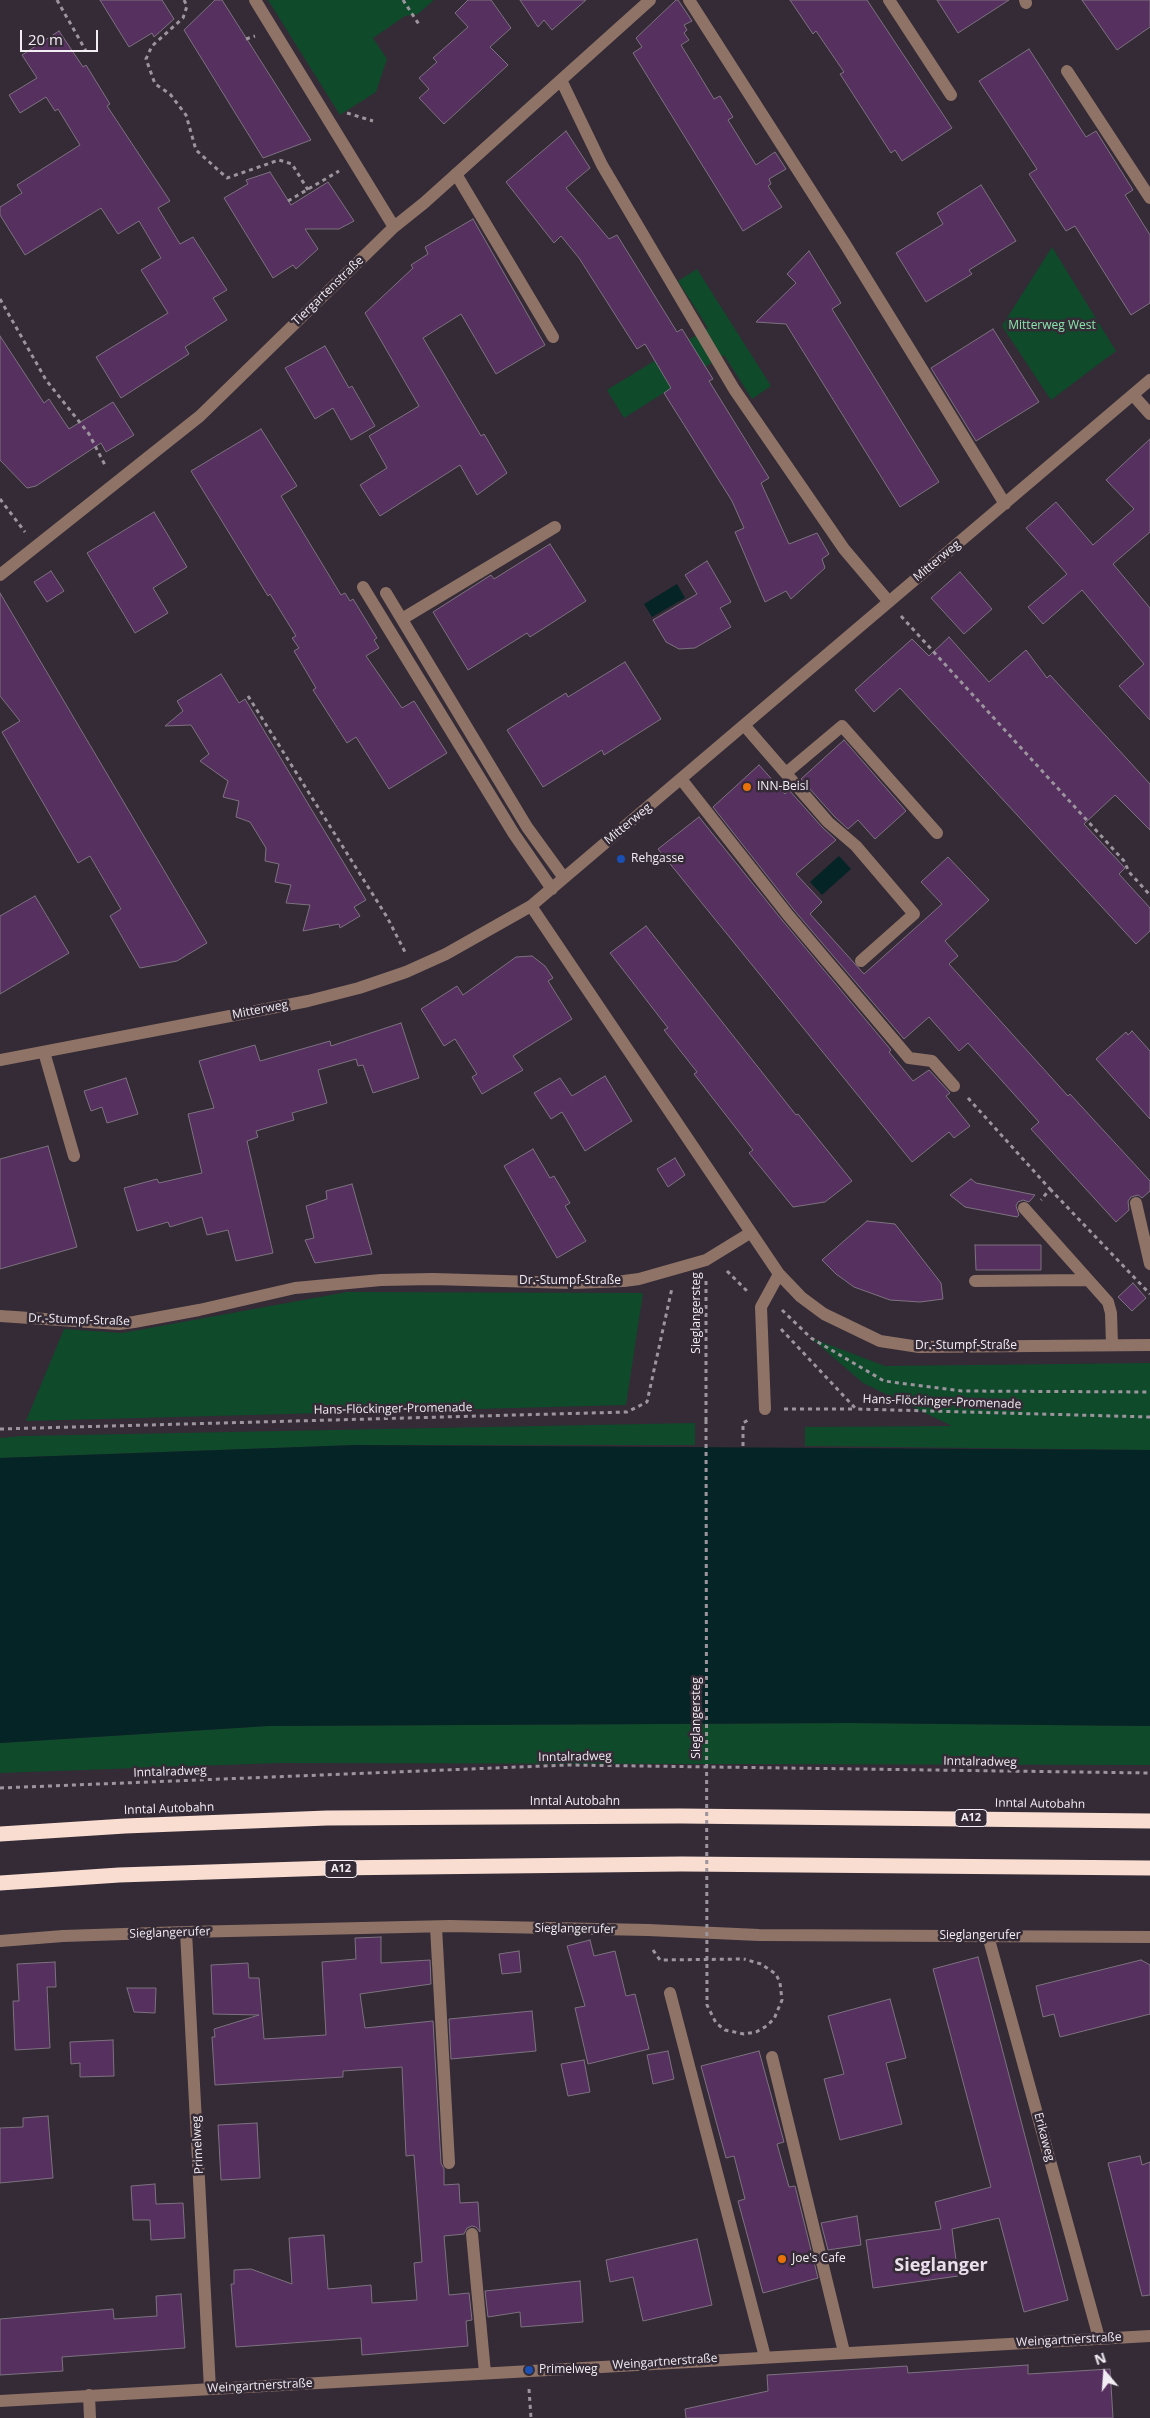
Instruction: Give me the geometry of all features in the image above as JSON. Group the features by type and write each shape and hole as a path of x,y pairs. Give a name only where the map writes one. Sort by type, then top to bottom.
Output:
{"highway":[{"name":"Inntal Autobahn","path":"0,1834 125,1826 327,1818 680,1816 1150,1821"},
{"name":"A12","path":"0,1883 119,1875 330,1868 682,1864 1150,1868"}],"street":[{"path":"255,0 394,227"},
{"name":"Tiergartenstraße","path":"0,575 200,416 394,227 650,0"},
{"path":"689,0 845,244 1005,504"},
{"path":"889,0 951,95"},
{"path":"1067,71 1150,198"},
{"path":"561,80 602,165 734,389 844,549 889,602"},
{"path":"456,174 553,337"},
{"name":"Mitterweg","path":"0,1060 318,999 359,988 446,954 531,906 1150,380"},
{"path":"1133,395 1150,414"},
{"path":"402,619 555,527"},
{"path":"363,587 514,834 552,889"},
{"path":"386,593 526,827 564,878"},
{"path":"744,725 828,822 856,846 914,914 861,961"},
{"path":"786,773 842,726 937,833"},
{"path":"681,779 788,915 909,1058 932,1060 954,1086"},
{"path":"531,906 750,1232"},
{"path":"44,1052 74,1156"},
{"path":"1136,1203 1150,1264"},
{"path":"1027,1211 1108,1302 1111,1313 1112,1345"},
{"name":"Dr.-Stumpf-Straße","path":"0,1316 119,1324 199,1310 295,1288 407,1279 608,1283 640,1279 706,1260 750,1232 779,1274 801,1297 824,1314 880,1341 919,1347 1150,1345"},
{"path":"766,1409 761,1308 779,1274"},
{"path":"975,1281 1088,1280"},
{"path":"436,1926 449,2163"},
{"name":"Sieglangerufer","path":"0,1941 27,1938 186,1932 436,1926 648,1930 759,1935 1150,1937"},
{"name":"Primelweg","path":"186,1932 210,2389"},
{"name":"Erikaweg","path":"988,1936 1099,2338"},
{"path":"670,1993 765,2357"},
{"path":"772,2057 844,2352"},
{"path":"472,2234 485,2373"},
{"name":"Weingartnerstraße","path":"0,2401 1150,2336"},
{"path":"89,2396 90,2418"}],"path":[{"path":"57,0 86,50"},
{"path":"184,0 187,6 182,18 152,46 146,59 155,84 170,94 186,115 196,150 227,178 279,160 292,164 308,190"},
{"path":"403,0 420,26"},
{"path":"288,201 354,161"},
{"path":"0,299 46,380 89,434 115,484"},
{"path":"0,499 35,546"},
{"path":"889,602 1124,861 1129,872 1150,895"},
{"path":"248,696 388,917 413,968"},
{"path":"954,1086 980,1109 1050,1189 1150,1294"},
{"path":"1027,1211 1050,1189"},
{"name":"Hans-Flöckinger-Promenade","path":"706,1260 730,1272 761,1308 856,1409 1150,1417"},
{"name":"Sieglangersteg","path":"648,1930 654,1953 660,1960 744,1959 762,1964 776,1974 780,1983 782,2000 777,2014 766,2027 756,2032 744,2034 725,2030 716,2023 707,2005 706,1260"},
{"name":"Hans-Flöckinger-Promenade","path":"0,1429 627,1412 647,1402 677,1268"},
{"path":"790,1318 811,1338 884,1381 962,1391 1150,1392"},
{"path":"743,1446 743,1423 766,1409 856,1409"},
{"name":"Inntalradweg","path":"0,1788 568,1765 1150,1773"},
{"path":"529,2370 531,2418"}],"green space":[{"path":"268,0 434,0 418,14 405,16 373,38 387,59 376,92 340,115"},
{"name":"Mitterweg West","path":"1052,247 1116,351 1051,400 1002,326"},
{"path":"697,269 771,386 752,399 724,355 624,418 607,390 708,328 678,281"},
{"path":"347,1292 643,1293 626,1405 26,1421 64,1329 122,1333"},
{"path":"811,1338 885,1366 1150,1363 1150,1450 805,1446 805,1427 952,1426 863,1383"},
{"path":"695,1423 695,1445 356,1445 0,1458 0,1438 21,1436"},
{"path":"849,1723 1150,1726 1150,1765 280,1763 0,1773 0,1743 268,1726"}],"shaded area":[{"path":"677,584 685,598 652,617 644,604"},
{"path":"839,856 851,869 822,895 810,882"},
{"path":"356,1445 1150,1450 1150,1726 849,1723 268,1726 0,1743 0,1458"}],"building":[{"path":"100,0 162,0 174,19 154,37 152,33 129,47"},
{"path":"215,0 222,0 311,140 263,158 184,30"},
{"path":"468,0 491,0 511,28 490,47 508,65 444,124 419,98 429,89 419,78 437,62 433,58 468,27 455,13"},
{"path":"520,0 586,0 552,30 544,20 538,27"},
{"path":"678,0 692,21 684,25 687,30 684,33 689,40 681,45 714,99 720,96 733,117 728,120 756,165 775,152 786,169 769,179 771,184 768,186 782,207 743,231 633,53 642,47 636,38"},
{"path":"790,0 867,0 952,128 902,161 895,150 891,153 840,74 844,72 816,31 813,34"},
{"path":"937,0 1009,0 958,33"},
{"path":"1082,0 1150,0 1150,27 1117,50"},
{"path":"59,31 83,67 86,65 110,104 107,106 170,201 158,208 180,244 193,237 227,290 213,298 227,320 185,347 189,354 121,398 96,357 168,313 141,270 161,258 139,221 118,234 101,208 25,255 0,215 0,207 22,193 17,185 80,145 58,109 55,111 46,97 20,113 9,95 37,78 22,55"},
{"path":"1029,49 1086,137 1096,131 1133,190 1125,195 1150,235 1150,303 1131,315 1075,226 1066,231 1029,174 1037,169 979,81"},
{"path":"566,131 590,168 566,188 609,239 617,235 677,332 682,329 713,379 709,381 769,478 761,483 789,544 817,533 829,554 822,559 825,568 791,599 786,591 765,602 735,532 744,528 732,501 664,393 671,388 645,344 637,349 579,258 561,236 554,243 506,182"},
{"path":"270,172 291,205 328,182 354,221 339,229 305,229 318,249 296,269 293,265 273,278 224,198 248,184 246,180"},
{"path":"981,185 1016,241 969,270 972,274 926,302 896,253 943,224 937,213"},
{"path":"473,219 545,345 496,374 461,314 423,338 481,436 484,434 507,473 477,495 460,465 380,516 360,485 387,468 369,436 419,406 365,313 413,268 411,265 428,254 425,247"},
{"path":"809,251 841,303 832,309 939,482 900,507 786,324 756,322 796,283 787,274"},
{"path":"993,329 1039,402 976,441 931,368"},
{"path":"0,336 44,403 49,399 69,429 113,402 134,435 106,452 101,443 36,486 27,488 0,460"},
{"path":"325,346 349,388 352,386 375,426 351,440 333,408 315,419 285,368"},
{"path":"261,429 297,486 281,496 341,595 345,593 350,601 353,599 377,638 374,640 379,648 366,656 402,708 414,701 447,753 389,789 356,737 347,743 313,690 316,688 294,651 299,648 292,638 296,636 270,594 268,596 191,471"},
{"path":"1150,439 1150,532 1113,564 1150,608 1150,720 1119,686 1144,664 1082,590 1043,624 1028,607 1067,574 1026,528 1056,502 1093,545 1134,509 1106,480"},
{"path":"154,512 187,567 153,588 168,613 135,633 87,553"},
{"path":"550,544 586,601 530,637 527,633 468,670 433,612 491,575 494,579"},
{"path":"707,561 731,602 720,608 731,627 695,648 679,649 666,642 653,620 697,594 685,575"},
{"path":"51,571 64,591 47,602 34,582"},
{"path":"960,572 992,609 964,634 931,598"},
{"path":"0,593 207,943 177,961 140,968 110,916 121,909 90,856 78,863 2,732 20,721 0,696"},
{"path":"949,637 989,682 1026,650 1047,678 1050,675 1150,784 1150,830 1115,795 1084,824 1125,868 1119,874 1150,908 1150,931 1136,944 900,688 874,712 855,690 912,639 929,656"},
{"path":"625,662 661,719 604,755 602,750 543,787 507,730 566,693 568,697"},
{"path":"221,674 239,703 245,699 366,900 354,907 360,916 340,928 339,924 303,931 310,905 286,903 291,885 275,882 279,864 265,861 266,848 250,822 236,817 239,801 223,797 228,781 200,761 209,754 191,725 165,726 183,711 177,701"},
{"path":"844,740 906,811 875,839 858,820 848,829 801,779"},
{"path":"759,765 785,794 789,790 836,840 796,874 822,902 810,914 864,974 942,904 921,882 948,857 989,900 945,941 958,956 949,964 1068,1096 1070,1094 1150,1181 1150,1191 1142,1198 1138,1195 1131,1197 1128,1201 1129,1210 1116,1222 1031,1129 1039,1122 968,1043 959,1051 929,1017 904,1039 794,910 713,807"},
{"path":"699,817 891,1050 889,1052 913,1081 929,1070 950,1093 946,1096 970,1126 954,1138 949,1132 912,1162 658,849"},
{"path":"35,896 69,953 0,994 0,916"},
{"path":"646,926 796,1115 798,1114 852,1181 825,1202 793,1207 749,1153 753,1150 694,1074 697,1072 664,1030 668,1028 610,953"},
{"path":"532,956 545,966 553,978 548,981 572,1019 513,1056 523,1070 482,1094 472,1077 477,1074 455,1039 444,1046 421,1009 457,986 463,995 516,957"},
{"path":"401,1023 419,1078 373,1093 363,1065 358,1066 356,1059 318,1070 327,1103 292,1113 294,1120 256,1131 258,1137 247,1141 273,1253 236,1261 228,1230 207,1235 202,1217 170,1227 168,1222 137,1231 124,1188 157,1179 159,1183 202,1173 188,1114 214,1108 199,1061 255,1045 260,1061 330,1041 331,1046"},
{"path":"1132,1031 1150,1051 1150,1119 1096,1059 1126,1032 1128,1035"},
{"path":"605,1076 632,1121 585,1151 562,1112 551,1119 534,1093 560,1078 572,1096"},
{"path":"126,1078 138,1114 107,1123 102,1107 91,1111 84,1091"},
{"path":"48,1146 77,1247 0,1269 0,1159"},
{"path":"533,1149 550,1178 554,1176 570,1203 565,1206 586,1241 557,1258 504,1166"},
{"path":"675,1158 685,1175 668,1187 657,1169"},
{"path":"971,1179 976,1183 1035,1195 1029,1202 1023,1200 1018,1202 1016,1206 1019,1215 1017,1217 965,1207 950,1195"},
{"path":"352,1184 372,1254 315,1263 305,1240 314,1238 306,1206 327,1199 326,1191"},
{"path":"867,1221 895,1224 941,1283 943,1299 920,1302 890,1300 854,1287 836,1274 822,1260"},
{"path":"975,1245 1041,1245 1041,1270 976,1270"},
{"path":"1133,1283 1146,1298 1132,1311 1118,1297"},
{"path":"381,1937 381,1963 430,1960 431,1984 360,1994 365,2028 433,2021 441,2163 444,2169 444,2185 459,2184 460,2203 478,2202 480,2232 476,2227 472,2226 467,2228 464,2234 444,2236 449,2295 469,2293 472,2320 466,2321 468,2346 362,2355 361,2338 236,2347 231,2284 234,2284 234,2270 251,2269 292,2284 289,2238 324,2235 328,2289 371,2285 372,2303 417,2300 414,2263 422,2262 414,2155 406,2156 402,2067 343,2071 343,2077 215,2085 212,2037 215,2037 214,2029 259,2015 213,2014 211,1965 248,1963 249,1978 259,1978 264,2039 326,2035 322,1962 356,1959 355,1938"},
{"path":"590,1940 594,1956 615,1951 626,1996 635,1994 649,2049 588,2064 575,2008 585,2006 567,1946"},
{"path":"519,1951 521,1972 502,1974 499,1954"},
{"path":"978,1957 1068,2300 1024,2312 999,2218 952,2229 958,2276 873,2288 866,2240 941,2229 935,2202 991,2187 933,1969"},
{"path":"1141,1960 1150,1965 1150,2014 1060,2037 1054,2014 1043,2017 1036,1986"},
{"path":"55,1962 56,1987 47,1987 50,2048 15,2050 13,2001 19,2001 17,1964"},
{"path":"127,1988 156,1988 155,2013 134,2012"},
{"path":"890,1999 906,2058 886,2063 902,2124 840,2140 824,2079 844,2074 828,2016"},
{"path":"532,2011 536,2051 451,2059 449,2019"},
{"path":"113,2040 114,2076 80,2077 80,2063 71,2064 70,2042"},
{"path":"668,2051 674,2079 653,2084 647,2055"},
{"path":"759,2051 784,2142 777,2144 789,2187 795,2186 818,2278 763,2293 738,2201 745,2199 734,2156 726,2158 701,2066"},
{"path":"584,2060 590,2092 568,2096 561,2064"},
{"path":"48,2116 53,2178 0,2183 0,2128 23,2127 23,2118"},
{"path":"257,2123 260,2178 221,2180 218,2125"},
{"path":"1140,2156 1142,2165 1150,2162 1150,2295 1142,2296 1108,2163"},
{"path":"155,2184 156,2204 183,2203 185,2238 151,2240 150,2220 133,2220 131,2186"},
{"path":"857,2216 861,2245 828,2250 821,2223"},
{"path":"697,2239 712,2305 643,2321 633,2277 610,2282 606,2260"},
{"path":"580,2281 583,2322 521,2327 520,2312 488,2317 485,2291"},
{"path":"181,2294 185,2348 62,2357 63,2371 0,2375 0,2319 113,2309 114,2319 157,2316 156,2296"},
{"path":"1028,2365 1028,2374 1110,2369 1113,2418 686,2418 685,2409 768,2391 767,2375 907,2366 908,2373"}],"place":[{"name":"INN-Beisl","path":"747,787"},
{"name":"Rehgasse","path":"621,859"},
{"name":"Joe's Cafe","path":"782,2259"},
{"name":"Primelweg","path":"529,2370"}],"district":[{"name":"Sieglanger","path":"941,2266"}]}
